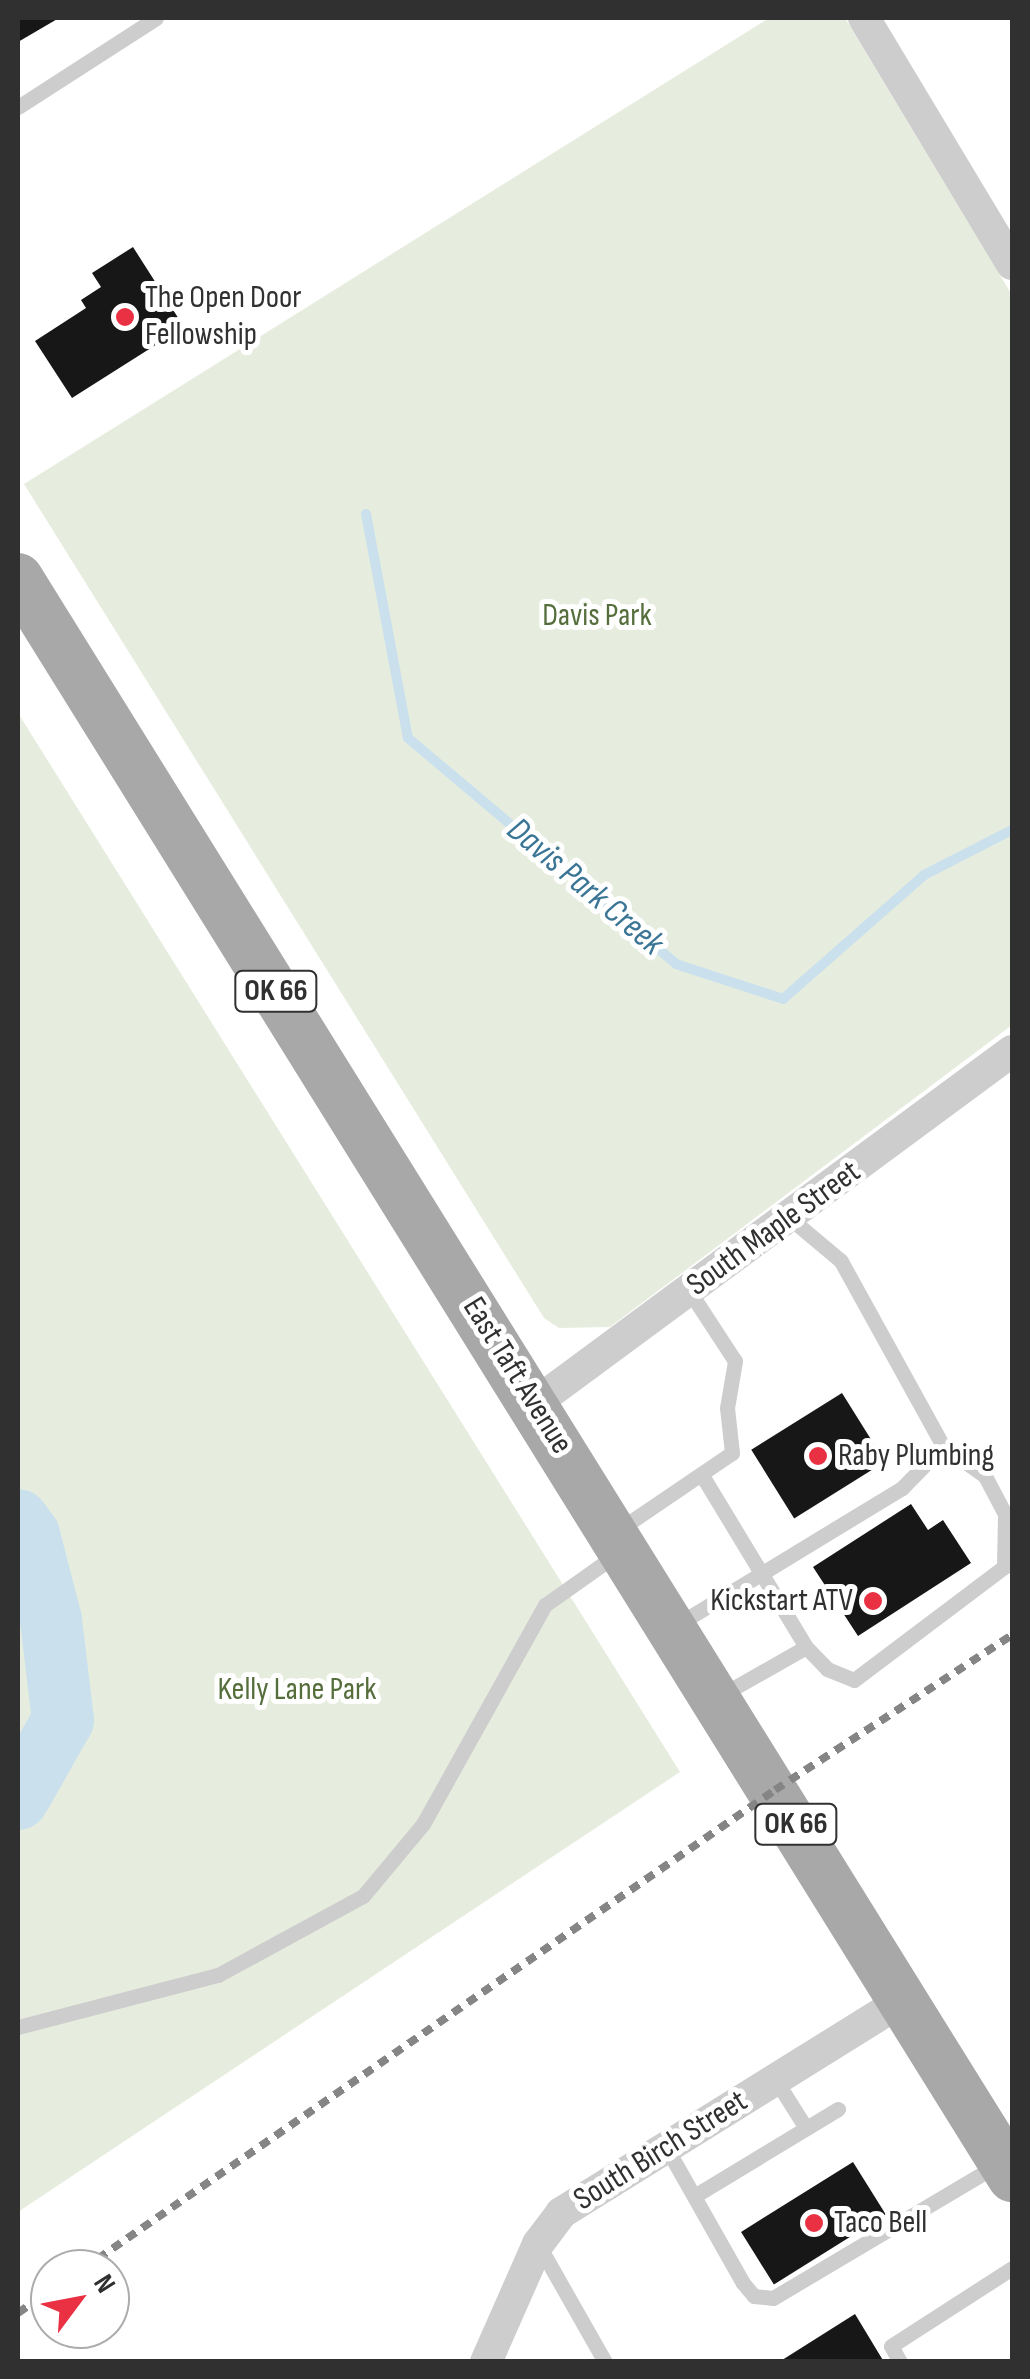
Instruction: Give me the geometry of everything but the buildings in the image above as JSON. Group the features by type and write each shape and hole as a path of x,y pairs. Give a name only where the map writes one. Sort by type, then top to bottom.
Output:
{"main road":[{"name":"East Taft Avenue","path":"18,578 718,1697 1008,2169"}],"street":[{"path":"864,18 1012,264"},
{"name":"South Maple Street","path":"534,1404 790,1219 1012,1051"},
{"name":"South Birch Street","path":"486,2362 538,2244 561,2213 903,2000"}],"lane":[{"path":"18,106 156,18"},
{"path":"702,1477 806,1647 827,1669 854,1680 1004,1566 1005,1514 985,1476 942,1446 841,1260 790,1219"},
{"path":"18,2027 218,1975 266,1954 363,1896 423,1824 545,1604 732,1453 727,1408 735,1361 690,1292"},
{"path":"674,1627 902,1488 942,1446"},
{"path":"718,1697 806,1647"},
{"path":"775,2079 806,2128"},
{"path":"696,2195 838,2108"},
{"path":"666,2146 743,2282 754,2296 772,2298 1008,2169"},
{"path":"538,2244 606,2362"},
{"path":"900,2362 891,2346 1012,2268"}],"green space":[{"name":"Davis Park","path":"769,18 845,18 1012,295 1012,1025 610,1327 559,1328 544,1318 24,484"},
{"name":"Kelly Lane Park","path":"18,713 680,1772 18,2212"}],"waterway":[{"name":"Davis Park Creek","path":"366,514 408,738 676,964 783,999 924,875 1012,830"},
{"path":"18,1520 29,1535 51,1620 63,1720 18,1799"}],"railway":[{"path":"112,2249 775,1790 1012,1635"},
{"path":"18,2313 30,2305"}],"place":[{"name":"The Open Door Fellowship","path":"125,317"},
{"name":"Raby Plumbing","path":"818,1456"},
{"name":"Kickstart ATV","path":"873,1601"},
{"name":"Taco Bell","path":"814,2223"}]}
